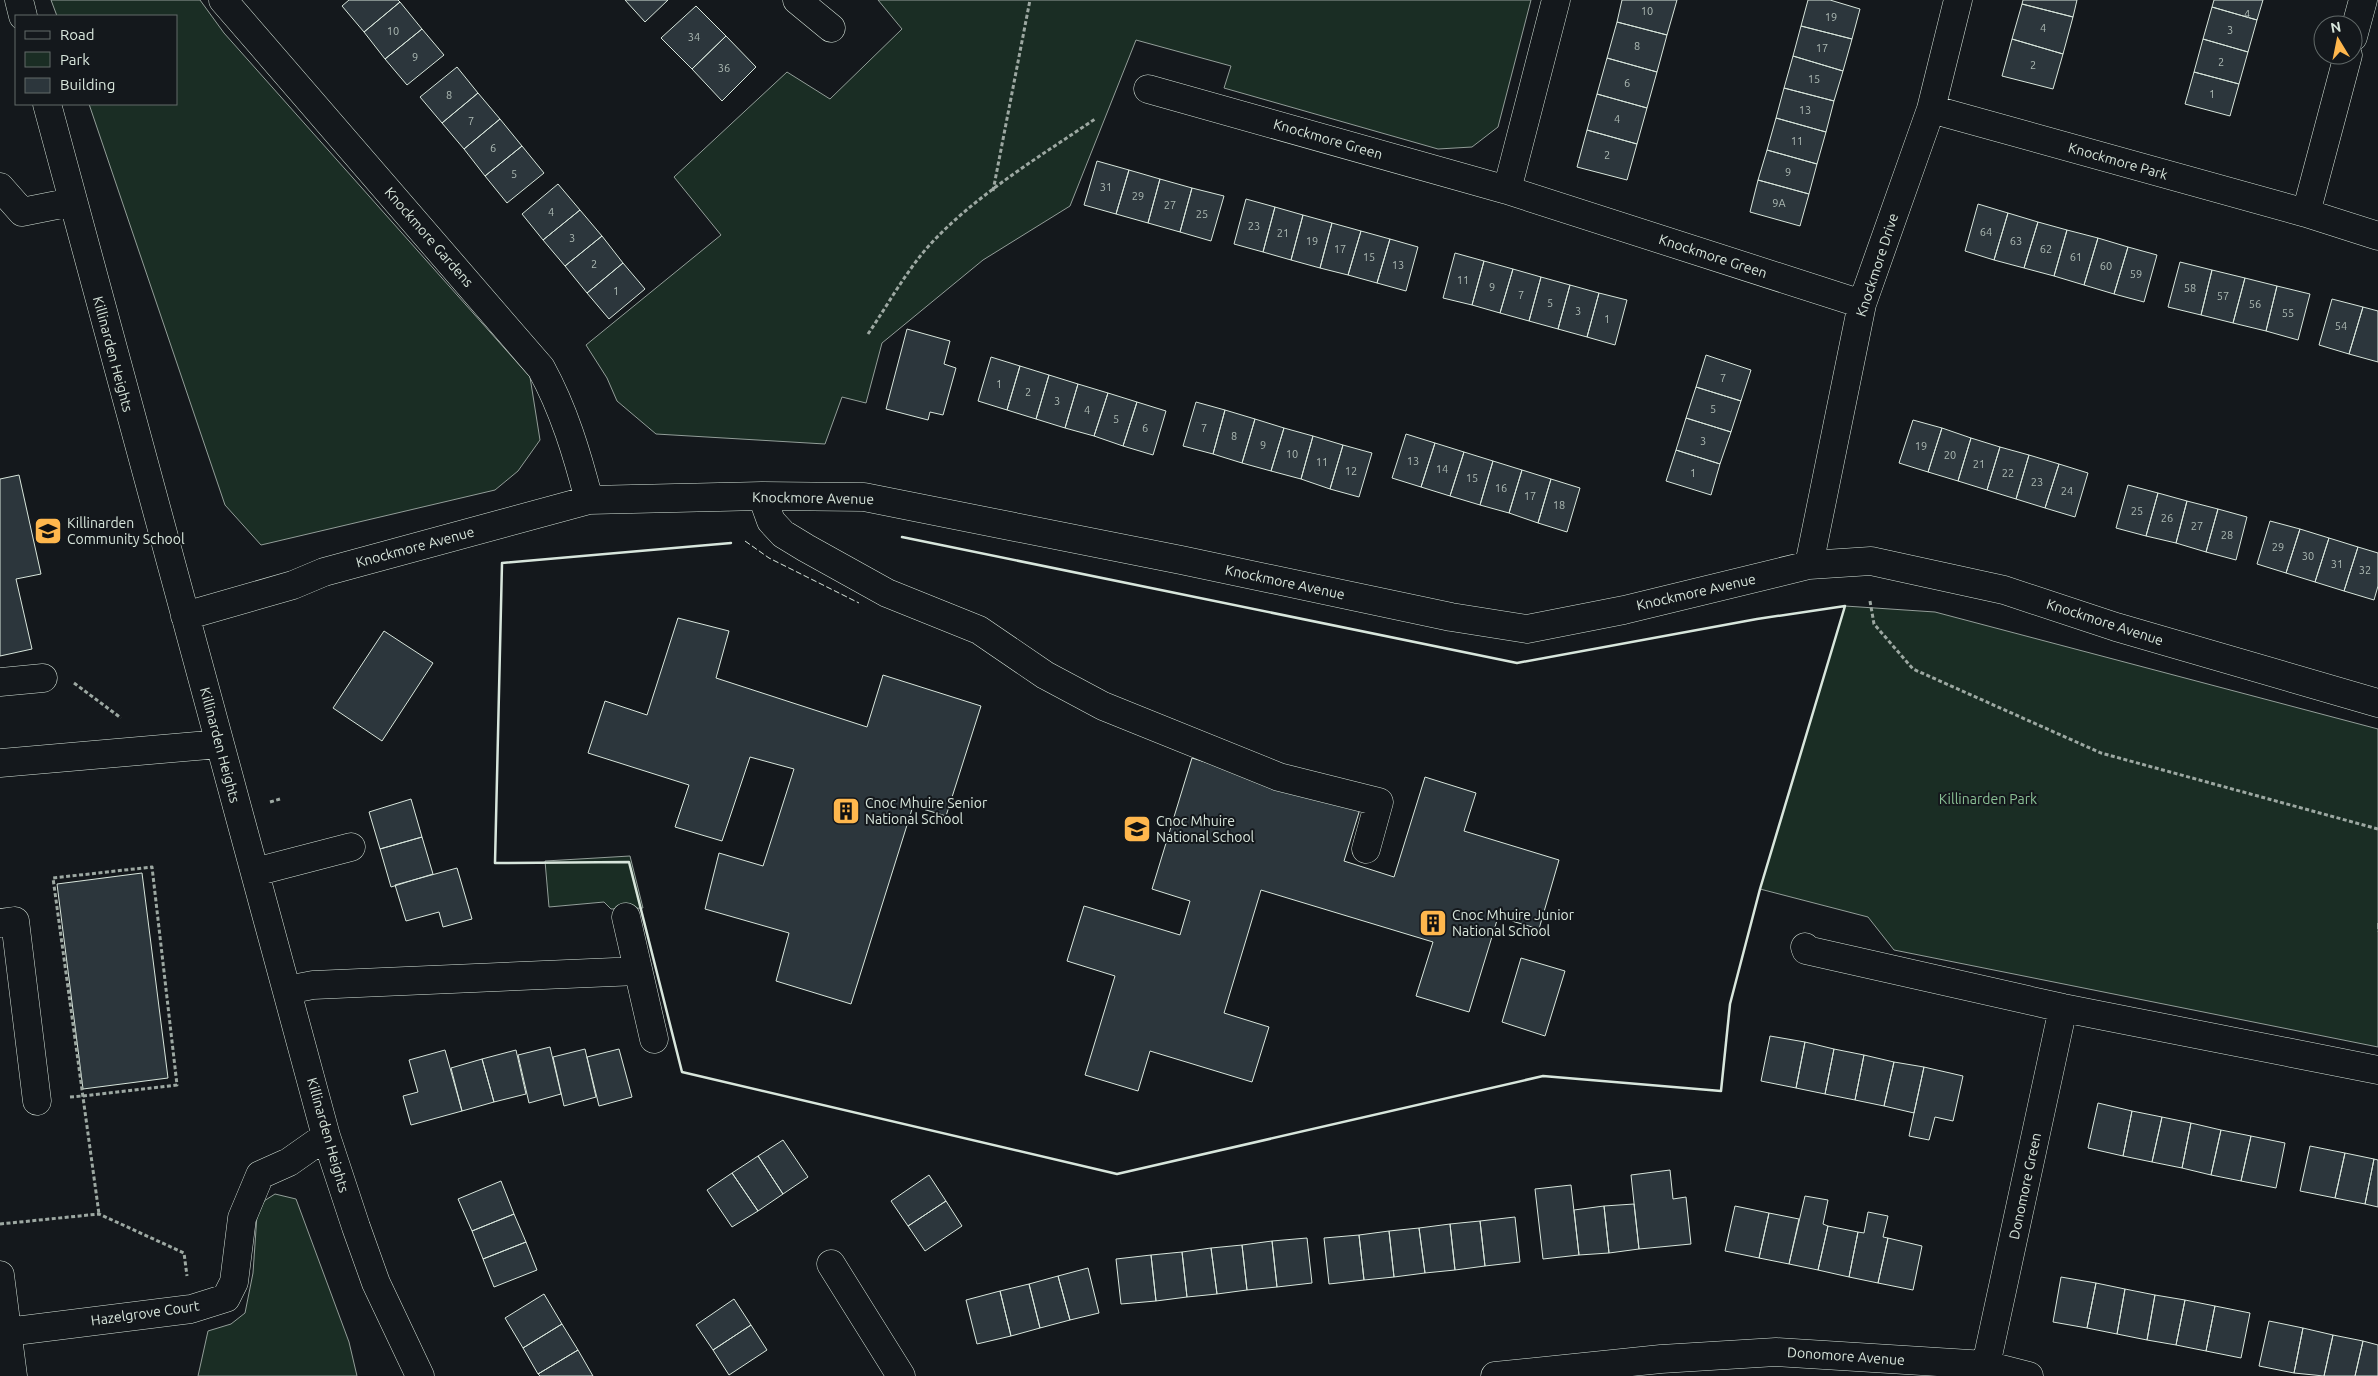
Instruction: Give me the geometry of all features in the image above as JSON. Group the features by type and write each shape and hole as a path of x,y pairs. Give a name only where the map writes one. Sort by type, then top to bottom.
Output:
{"street":[{"path":"19,0 23,15"},
{"name":"Knockmore Gardens","path":"223,0 541,368 556,395 574,443 589,500"},
{"path":"797,0 831,28"},
{"path":"1508,190 1556,0"},
{"name":"Knockmore Drive","path":"1809,565 1862,304 1930,109 1958,0"},
{"path":"2359,15 2363,0"},
{"path":"2306,213 2345,65"},
{"name":"Knockmore Green","path":"1148,89 1508,190 1862,304"},
{"name":"Killinarden Heights","path":"47,105 326,1136 376,1283 420,1376"},
{"name":"Knockmore Park","path":"1930,109 2306,213 2378,236"},
{"path":"0,187 22,212 72,202"},
{"path":"762,496 771,521 783,534 887,593 979,630 1045,675 1103,706 1279,777 1379,802 1366,850"},
{"name":"Knockmore Avenue","path":"185,616 293,585 324,572 589,500 762,496 864,497 1181,560 1451,617 1527,629 1624,610 1809,565 1871,561 2004,590 2116,627 2378,703"},
{"path":"0,682 44,678"},
{"path":"0,763 220,744"},
{"path":"255,872 351,847"},
{"path":"626,917 654,1039"},
{"path":"0,923 15,922 37,1101"},
{"path":"1805,947 1806,950 2063,1008 2378,1070"},
{"path":"287,990 313,985 638,971"},
{"name":"Donomore Green","path":"1986,1365 2063,1008"},
{"name":"Hazelgrove Court","path":"7,1332 191,1309 226,1298 234,1282 242,1218 260,1175 289,1162 326,1136"},
{"path":"831,1264 901,1376"},
{"path":"0,1275 13,1376"},
{"name":"Donomore Avenue","path":"1495,1376 1662,1367 1776,1352 1986,1365 2029,1376"}],"path":[{"path":"992,191 1030,0"},
{"path":"868,334 926,250 962,215 1014,174 1095,119"},
{"path":"1870,601 1874,624 1913,669 2101,753 2378,829"},
{"path":"44,678 65,676 127,723"},
{"path":"82,1096 177,1085 152,868 53,878 82,1096 99,1214"},
{"path":"0,1224 99,1214 184,1253 191,1309"}],"green space":[{"path":"51,0 200,0 224,33 530,377 540,440 518,471 495,490 261,545 225,505 89,105 178,105 178,15 57,15"},
{"path":"878,0 1531,0 1498,127 1472,147 1438,149 1224,88 1231,66 1136,40 1070,206 983,260 882,343 866,403 842,397 825,444 656,434 617,401 607,378 586,345 721,235 674,177 787,72 830,99 902,29"},
{"name":"Killinarden Park","path":"1845,606 1935,612 2378,729 2378,1047 1894,950 1868,917 1760,889"},
{"path":"630,856 643,908 611,909 604,902 549,907 545,861"},
{"path":"275,1194 296,1199 349,1342 357,1376 198,1376 208,1331 231,1324 245,1313 253,1273 257,1215 264,1201"}],"building":[{"path":"349,0 398,0 400,2 364,32 342,6"},
{"path":"625,0 668,0 645,22"},
{"path":"1622,0 1677,0 1667,35 1617,22"},
{"path":"1808,0 1830,0 1860,9 1852,39 1801,26"},
{"path":"2023,0 2077,0 2073,17 2022,4"},
{"path":"2214,0 2263,0 2257,20 2212,7"},
{"path":"400,2 422,29 385,59 364,32"},
{"path":"2022,4 2073,17 2063,54 2012,39"},
{"path":"696,6 726,36 692,69 661,38"},
{"path":"2212,7 2257,20 2248,52 2203,39"},
{"path":"1617,22 1667,35 1657,72 1607,58"},
{"path":"1801,26 1852,39 1843,71 1793,56"},
{"path":"422,29 444,55 407,85 385,59"},
{"path":"726,36 756,67 722,101 692,69"},
{"path":"2012,39 2063,54 2053,89 2002,76"},
{"path":"2203,39 2248,52 2239,84 2194,72"},
{"path":"1793,56 1843,71 1834,101 1784,88"},
{"path":"1607,58 1657,72 1647,108 1597,94"},
{"path":"457,67 478,93 442,123 420,97"},
{"path":"2194,72 2239,84 2230,116 2185,104"},
{"path":"1784,88 1834,101 1826,132 1776,118"},
{"path":"478,93 500,119 464,149 442,123"},
{"path":"1597,94 1647,108 1637,144 1587,130"},
{"path":"1776,118 1826,132 1817,164 1767,150"},
{"path":"500,119 522,146 485,176 464,149"},
{"path":"1587,130 1637,144 1627,180 1577,167"},
{"path":"522,146 544,173 507,203 485,176"},
{"path":"1767,150 1817,164 1809,194 1758,180"},
{"path":"1097,161 1129,170 1116,214 1084,205"},
{"path":"1129,170 1160,179 1148,223 1116,214"},
{"path":"1160,179 1192,188 1180,232 1148,223"},
{"path":"1758,180 1809,194 1800,226 1750,212"},
{"path":"558,184 580,210 543,240 522,214"},
{"path":"1192,188 1224,196 1211,241 1180,232"},
{"path":"1246,199 1275,207 1263,252 1234,244"},
{"path":"1978,204 2008,213 1994,260 1965,251"},
{"path":"1275,207 1303,215 1291,260 1263,252"},
{"path":"580,210 602,236 565,266 543,240"},
{"path":"2008,213 2038,222 2024,268 1994,260"},
{"path":"1303,215 1332,223 1320,268 1291,260"},
{"path":"2038,222 2067,230 2054,276 2024,268"},
{"path":"1332,223 1361,231 1348,275 1320,268"},
{"path":"2067,230 2098,238 2084,285 2054,276"},
{"path":"1361,231 1390,239 1377,283 1348,275"},
{"path":"602,236 623,263 587,293 565,266"},
{"path":"2098,238 2128,247 2114,294 2084,285"},
{"path":"1390,239 1418,247 1406,291 1377,283"},
{"path":"2128,247 2157,255 2144,302 2114,294"},
{"path":"1455,253 1484,261 1472,305 1443,298"},
{"path":"1484,261 1513,269 1500,313 1472,305"},
{"path":"2180,262 2212,270 2201,315 2168,307"},
{"path":"623,263 645,289 609,319 587,293"},
{"path":"1513,269 1541,277 1529,321 1500,313"},
{"path":"2212,270 2245,278 2233,323 2201,315"},
{"path":"1541,277 1570,285 1558,329 1529,321"},
{"path":"2245,278 2277,286 2266,331 2233,323"},
{"path":"1570,285 1599,293 1587,337 1558,329"},
{"path":"2277,286 2310,294 2298,340 2266,331"},
{"path":"1599,293 1627,300 1615,345 1587,337"},
{"path":"2332,299 2363,307 2349,354 2319,345"},
{"path":"2363,307 2378,311 2378,362 2349,354"},
{"path":"907,329 950,341 944,364 956,368 943,415 930,412 928,420 886,409"},
{"path":"1706,355 1751,370 1741,401 1696,387"},
{"path":"991,357 1020,366 1007,410 978,401"},
{"path":"1020,366 1049,375 1036,419 1007,410"},
{"path":"1049,375 1078,384 1065,428 1036,419"},
{"path":"1078,384 1108,393 1094,436 1065,428"},
{"path":"1696,387 1741,401 1731,432 1686,418"},
{"path":"1108,393 1137,402 1123,446 1094,436"},
{"path":"1137,402 1166,411 1153,455 1123,446"},
{"path":"1196,402 1225,410 1213,454 1183,446"},
{"path":"1225,410 1255,419 1242,463 1213,454"},
{"path":"1686,418 1731,432 1720,464 1676,450"},
{"path":"1255,419 1284,428 1271,471 1242,463"},
{"path":"1913,420 1942,428 1928,472 1899,463"},
{"path":"1284,428 1313,436 1301,479 1271,471"},
{"path":"1942,428 1971,438 1958,481 1928,472"},
{"path":"1406,434 1435,443 1421,487 1392,478"},
{"path":"1313,436 1343,445 1330,489 1301,479"},
{"path":"1971,438 2000,447 1987,490 1958,481"},
{"path":"1435,443 1464,452 1450,496 1421,487"},
{"path":"1343,445 1372,453 1359,497 1330,489"},
{"path":"2000,447 2029,455 2016,499 1987,490"},
{"path":"1676,450 1720,464 1711,495 1666,481"},
{"path":"1464,452 1493,461 1480,505 1450,496"},
{"path":"2029,455 2059,464 2045,508 2016,499"},
{"path":"1493,461 1522,470 1509,513 1480,505"},
{"path":"2059,464 2088,473 2075,517 2045,508"},
{"path":"1522,470 1551,479 1538,523 1509,513"},
{"path":"19,475 41,574 16,579 32,649 0,656 0,479"},
{"path":"1551,479 1580,488 1567,532 1538,523"},
{"path":"2128,485 2158,493 2146,536 2116,528"},
{"path":"2158,493 2187,501 2176,543 2146,536"},
{"path":"2187,501 2218,509 2206,552 2176,543"},
{"path":"2218,509 2247,517 2236,560 2206,552"},
{"path":"2270,521 2300,529 2286,573 2257,564"},
{"path":"2300,529 2329,538 2315,582 2286,573"},
{"path":"2329,538 2358,547 2344,591 2315,582"},
{"path":"2358,547 2378,553 2378,586 2374,600 2344,591"},
{"name":"Cnoc Mhuire Senior National School","path":"678,618 729,631 716,678 867,727 883,675 981,706 946,816 913,806 851,1004 776,981 789,933 705,909 719,853 763,866 794,769 750,757 722,841 675,827 689,785 588,753 605,701 647,715"},
{"path":"384,631 433,663 382,741 333,708"},
{"name":"Cnoc Mhuire Junior National School","path":"1192,758 1360,809 1344,861 1394,877 1425,777 1476,793 1464,831 1559,860 1539,929 1498,917 1469,1012 1416,996 1433,942 1261,890 1224,1013 1269,1027 1252,1082 1150,1051 1138,1091 1085,1075 1115,976 1067,961 1084,906 1180,935 1190,901 1152,889"},
{"path":"411,799 422,837 380,849 369,812"},
{"path":"422,837 433,874 391,887 380,849"},
{"path":"457,868 472,919 443,927 439,912 406,921 395,885"},
{"path":"142,873 168,1078 83,1089 57,884"},
{"path":"1521,958 1565,971 1545,1036 1502,1022"},
{"path":"1770,1036 1805,1042 1796,1088 1761,1081"},
{"path":"1805,1042 1834,1049 1825,1094 1796,1088"},
{"path":"550,1047 561,1094 529,1103 518,1055"},
{"path":"585,1049 596,1097 564,1106 553,1057"},
{"path":"619,1049 632,1097 599,1106 587,1057"},
{"path":"1834,1049 1864,1055 1855,1100 1825,1094"},
{"path":"445,1050 462,1111 411,1125 403,1096 418,1092 409,1060"},
{"path":"516,1050 526,1094 494,1102 482,1059"},
{"path":"1864,1055 1894,1062 1884,1106 1855,1100"},
{"path":"482,1059 494,1102 462,1111 451,1068"},
{"path":"1894,1062 1924,1067 1914,1113 1884,1106"},
{"path":"1924,1067 1963,1076 1953,1121 1935,1117 1929,1140 1909,1136"},
{"path":"2098,1103 2132,1111 2123,1156 2088,1148"},
{"path":"2132,1111 2162,1117 2152,1162 2123,1156"},
{"path":"2162,1117 2191,1123 2182,1168 2152,1162"},
{"path":"2191,1123 2221,1130 2211,1175 2182,1168"},
{"path":"2221,1130 2251,1136 2241,1181 2211,1175"},
{"path":"2251,1136 2285,1143 2276,1188 2241,1181"},
{"path":"783,1140 808,1177 783,1194 758,1156"},
{"path":"2310,1146 2345,1153 2335,1198 2300,1191"},
{"path":"2345,1153 2374,1159 2365,1204 2335,1198"},
{"path":"758,1156 783,1194 758,1211 732,1173"},
{"path":"2374,1159 2378,1160 2378,1207 2365,1204"},
{"path":"1670,1170 1673,1199 1686,1197 1691,1244 1639,1249 1631,1175"},
{"path":"732,1173 758,1211 732,1227 707,1190"},
{"path":"929,1175 946,1201 908,1226 891,1201"},
{"path":"501,1181 514,1214 472,1231 458,1199"},
{"path":"1571,1185 1579,1255 1543,1259 1535,1189"},
{"path":"1805,1196 1828,1200 1823,1224 1828,1226 1818,1270 1789,1264"},
{"path":"946,1201 962,1226 925,1251 908,1226"},
{"path":"1634,1204 1639,1249 1609,1253 1604,1206"},
{"path":"1604,1206 1609,1253 1579,1255 1574,1210"},
{"path":"1735,1206 1769,1213 1759,1258 1725,1251"},
{"path":"1868,1212 1888,1216 1883,1237 1888,1238 1878,1283 1849,1277 1858,1232 1864,1233"},
{"path":"1769,1213 1799,1219 1789,1264 1759,1258"},
{"path":"514,1214 526,1242 483,1259 472,1231"},
{"path":"1515,1217 1520,1262 1485,1266 1480,1221"},
{"path":"1480,1221 1485,1266 1455,1270 1450,1224"},
{"path":"1450,1224 1455,1270 1425,1273 1419,1228"},
{"path":"1828,1226 1858,1232 1849,1277 1818,1270"},
{"path":"1419,1228 1425,1273 1394,1277 1389,1231"},
{"path":"1389,1231 1394,1277 1364,1280 1359,1235"},
{"path":"1359,1235 1364,1280 1329,1284 1324,1238"},
{"path":"1307,1238 1312,1283 1277,1287 1272,1241"},
{"path":"1888,1238 1922,1246 1913,1290 1878,1283"},
{"path":"1272,1241 1277,1287 1247,1290 1242,1245"},
{"path":"526,1242 537,1270 494,1287 483,1259"},
{"path":"1242,1245 1247,1290 1217,1294 1211,1248"},
{"path":"1211,1248 1217,1294 1187,1297 1182,1252"},
{"path":"1182,1252 1187,1297 1156,1301 1151,1255"},
{"path":"1151,1255 1156,1301 1121,1304 1116,1259"},
{"path":"1088,1268 1099,1313 1070,1320 1058,1276"},
{"path":"1058,1276 1070,1320 1040,1328 1029,1284"},
{"path":"2061,1277 2096,1283 2087,1328 2053,1322"},
{"path":"2096,1283 2125,1289 2117,1334 2087,1328"},
{"path":"1029,1284 1040,1328 1011,1336 1000,1291"},
{"path":"2125,1289 2155,1295 2147,1340 2117,1334"},
{"path":"1000,1291 1011,1336 977,1344 966,1300"},
{"path":"544,1294 562,1324 523,1348 505,1318"},
{"path":"2155,1295 2185,1300 2176,1345 2147,1340"},
{"path":"734,1299 751,1325 713,1350 696,1325"},
{"path":"2185,1300 2215,1306 2206,1351 2176,1345"},
{"path":"2215,1306 2250,1313 2241,1358 2206,1351"},
{"path":"2269,1321 2303,1328 2294,1373 2259,1366"},
{"path":"562,1324 578,1350 538,1374 523,1348"},
{"path":"751,1325 767,1350 729,1375 713,1350"},
{"path":"2303,1328 2333,1335 2324,1376 2294,1373"},
{"path":"2333,1335 2363,1341 2355,1376 2324,1376"},
{"path":"2363,1341 2378,1345 2378,1376 2355,1376"},
{"path":"578,1350 593,1376 540,1376 538,1374"}],"fence":[{"path":"745,541 769,558 859,603"},
{"path":"2378,923 2378,932"}],"wall":[{"path":"731,543 502,563 495,863 629,862 682,1072 1117,1174 1543,1076 1721,1091 1730,1004 1760,889 1845,606 1757,619 1517,663 902,537"}],"place":[{"name":"Killinarden Community School","path":"48,531"},
{"name":"Cnoc Mhuire Senior National School","path":"846,811"},
{"name":"Cnoc Mhuire National School","path":"1137,829"},
{"name":"Cnoc Mhuire Junior National School","path":"1433,923"}]}
